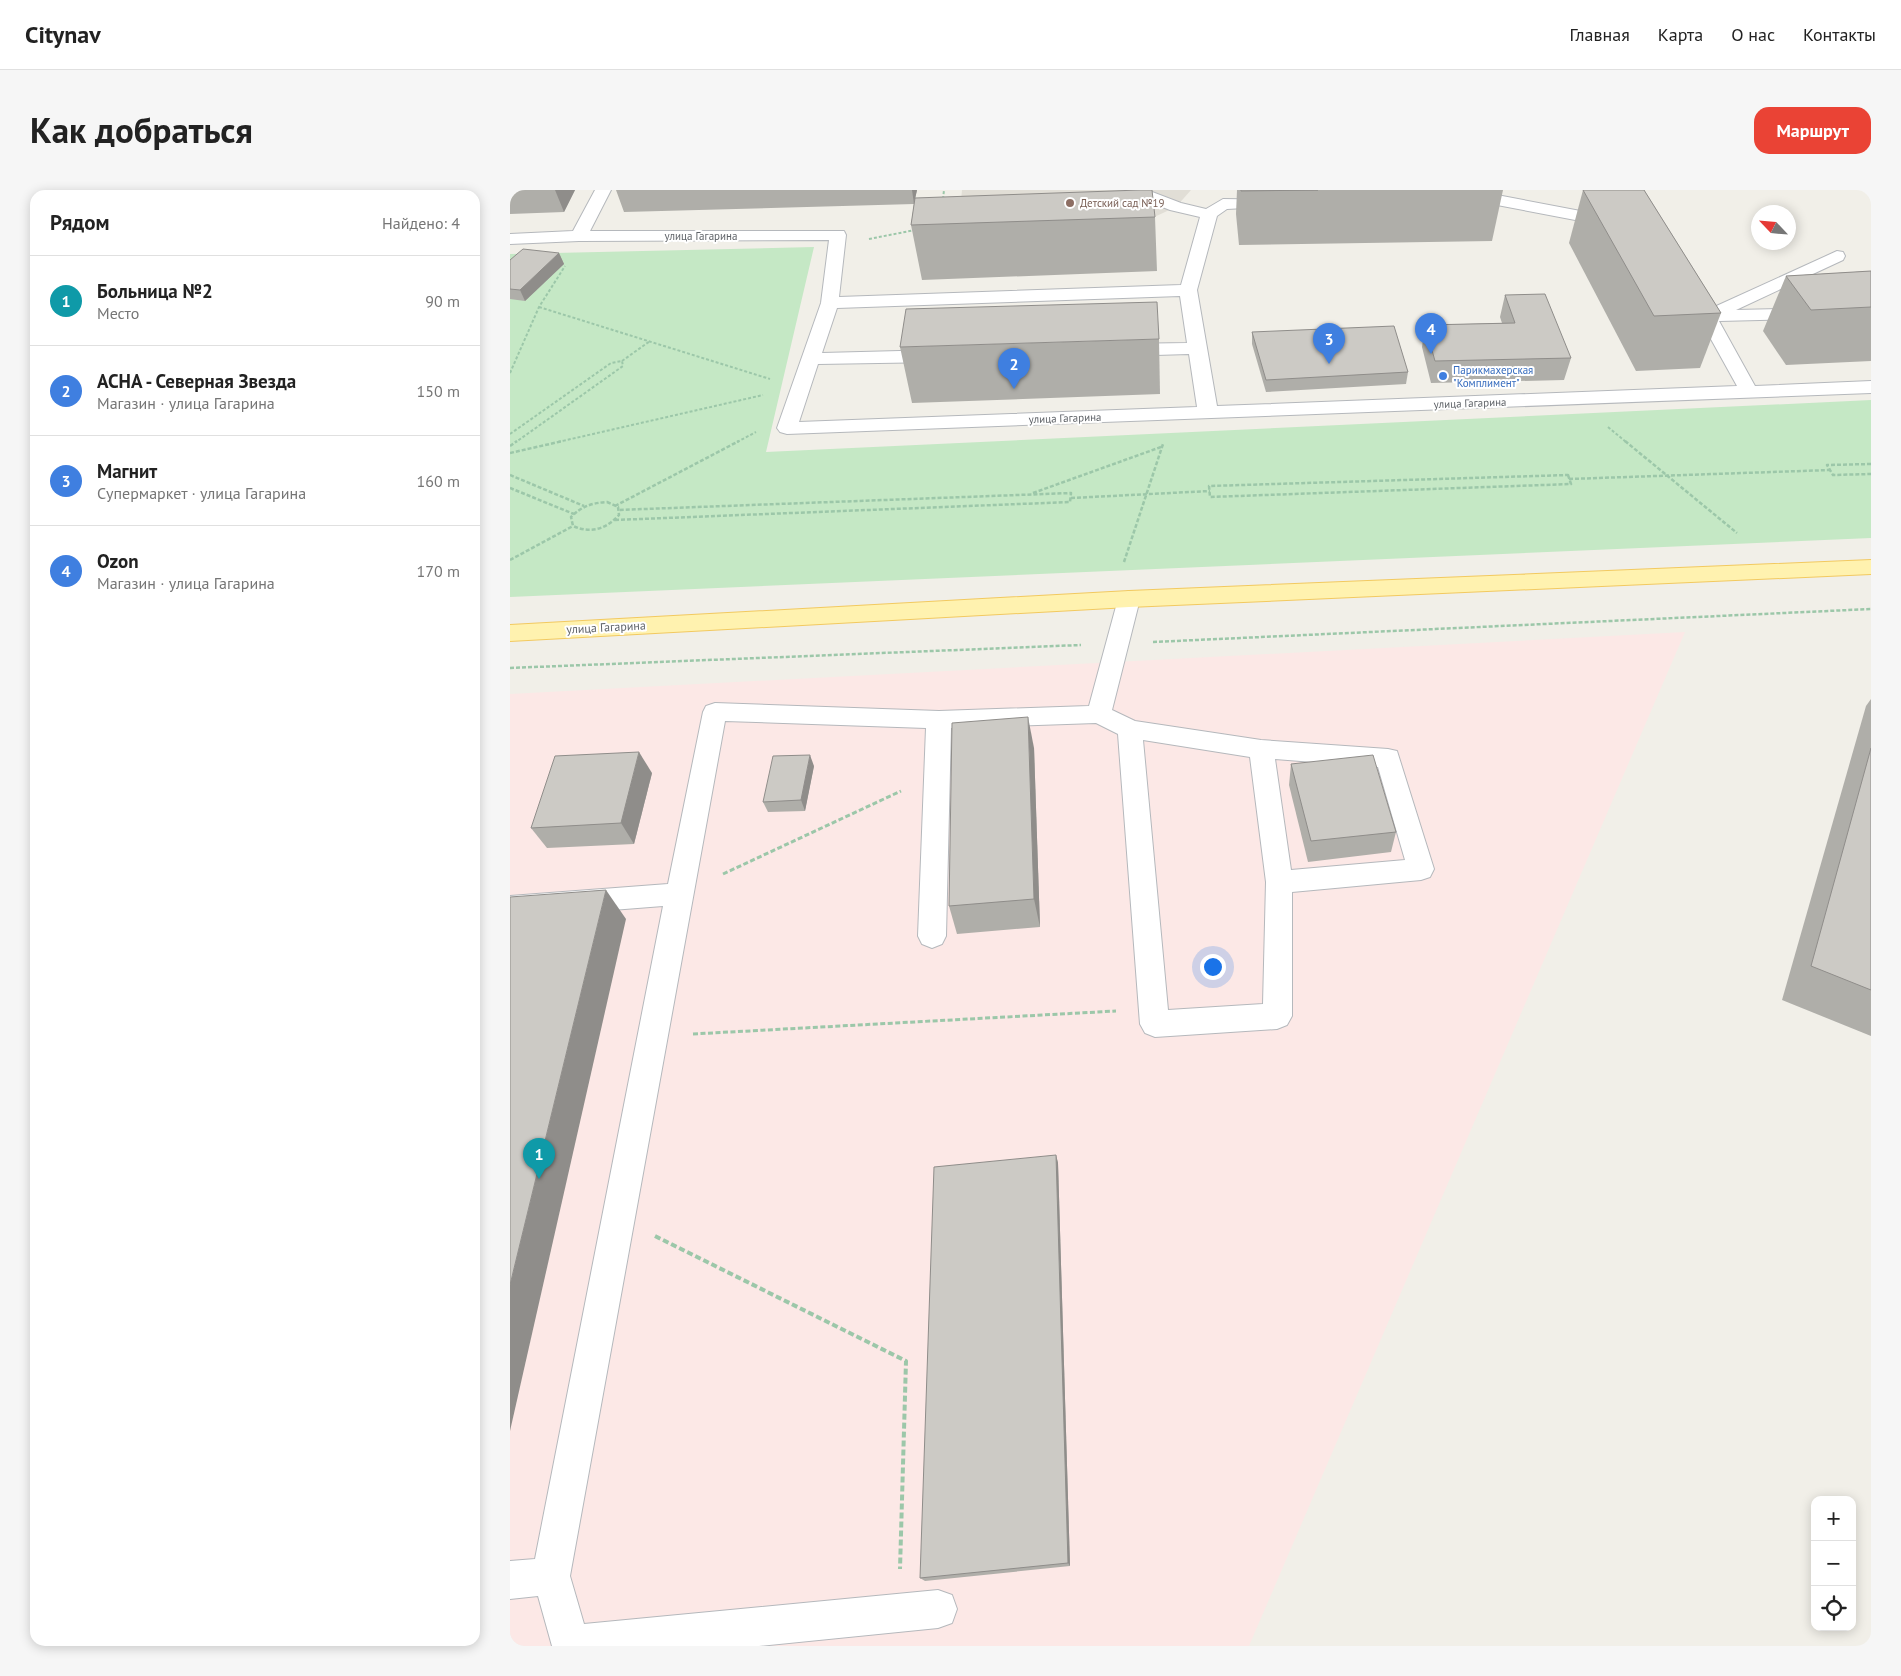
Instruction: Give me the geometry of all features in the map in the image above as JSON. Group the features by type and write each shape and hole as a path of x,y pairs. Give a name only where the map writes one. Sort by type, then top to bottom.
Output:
{"main road":[{"name":"улица Гагарина","path":"510,633 1129,599 1871,567"}],"street":[{"path":"579,236 603,190"},
{"path":"1133,190 1176,207 1208,214"},
{"path":"1448,200 1497,200 1624,224"},
{"path":"1208,412 1188,290 1208,214 1223,204 1292,203"},
{"name":"улица Гагарина","path":"510,239 579,236 838,236"},
{"path":"792,413 830,304 838,236"},
{"path":"1709,316 1837,256"},
{"path":"1688,285 1709,316 1750,393"},
{"path":"830,304 1188,290"},
{"path":"1709,316 1871,312"},
{"path":"1108,351 1197,348"},
{"path":"810,359 959,355"},
{"name":"улица Гагарина","path":"792,413 787,428 1871,387"},
{"path":"1099,714 1129,599"},
{"path":"938,1609 572,1645 551,1576 715,712 940,720 1099,714 1130,729 1261,749 1388,758 1421,870 1279,882"},
{"path":"932,936 940,720"},
{"path":"1130,729 1155,1024 1277,1016 1279,882 1261,749"},
{"path":"510,907 679,894"},
{"path":"510,1580 551,1576"}],"path":[{"path":"942,208 944,190"},
{"path":"838,236 872,239 920,229"},
{"path":"510,373 539,307 569,261"},
{"path":"539,307 770,379"},
{"path":"510,434 611,363 622,362 650,341"},
{"path":"510,446 623,366 622,362"},
{"path":"510,453 769,394"},
{"path":"1574,399 1737,533"},
{"path":"615,506 792,413"},
{"path":"1124,562 1166,434 1179,414"},
{"path":"1030,494 1162,447"},
{"path":"1871,464 1828,465 1833,475 1871,474"},
{"path":"1569,479 1830,470"},
{"path":"510,475 584,506"},
{"path":"1568,475 1571,484 1210,497 1210,492 1209,486 1568,475"},
{"path":"510,488 574,514"},
{"path":"1071,498 1210,492"},
{"path":"615,520 1070,502 1071,493 618,510"},
{"path":"607,502 615,506 620,515 598,530 583,531 573,526 572,518 574,514 584,506 592,503 607,502"},
{"path":"510,560 573,526"},
{"path":"510,668 1871,609"},
{"path":"679,894 937,774"},
{"path":"652,1036 1154,1009"},
{"path":"618,1218 906,1361 899,1612"}],"shaded area":[{"name":"Детский сад №19","path":"962,190 1191,190 1176,207 1152,218 959,220"},
{"path":"1685,632 1249,1646 510,1646 510,694"}],"green space":[{"path":"814,247 766,452 1871,400 1871,538 510,597 510,254"}],"building":[{"name":"Детский сад №19","path":"1152,190 1155,217 911,225 915,198"},
{"path":"1241,190 1318,190 1241,191"},
{"path":"1583,190 1644,190 1721,313 1654,316"},
{"path":"523,249 559,253 520,290 510,289 510,260"},
{"path":"1871,271 1871,307 1811,310 1786,276"},
{"path":"1545,294 1571,358 1435,361 1425,325 1515,323 1505,295"},
{"path":"1157,302 1159,339 900,347 906,309"},
{"path":"1394,326 1408,372 1266,380 1252,332"},
{"path":"1028,717 1034,899 949,906 952,723"},
{"path":"1871,748 1871,990 1811,966"},
{"path":"639,752 621,823 531,828 555,756"},
{"path":"810,755 801,800 763,802 773,756"},
{"path":"1373,755 1396,832 1311,841 1291,764"},
{"path":"606,890 510,1285 510,897"},
{"path":"1056,1155 1068,1563 920,1578 934,1167"}],"place":[{"name":"Детский сад №19","path":"1070,203"},
{"name":"Ozon","path":"1431,354"},
{"name":"Магнит","path":"1329,364"},
{"name":"Парикмахерская \"Комплимент\"","path":"1443,376"},
{"name":"АСНА - Северная Звезда","path":"1014,389"},
{"name":"Больница №2","path":"539,1179"}]}
